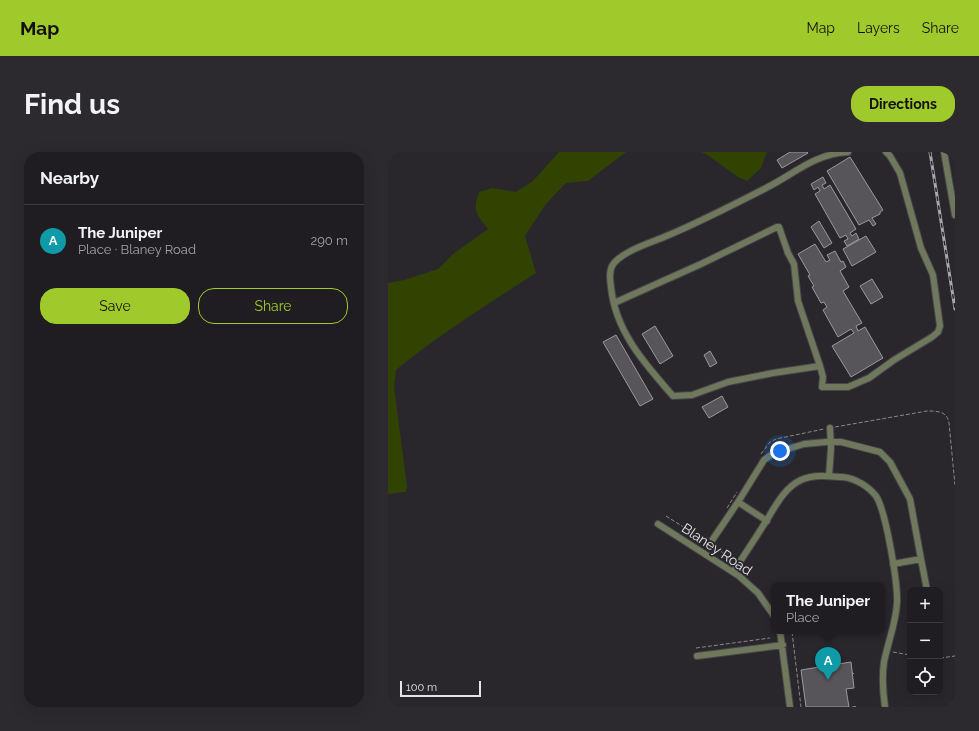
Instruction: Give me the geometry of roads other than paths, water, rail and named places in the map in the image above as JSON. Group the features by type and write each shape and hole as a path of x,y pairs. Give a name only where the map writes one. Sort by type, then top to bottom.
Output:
{"street":[{"path":"820,366 774,372 728,382 692,395 673,396 642,361 621,325 612,294 610,279 612,266 620,258 631,251 667,236 767,188 812,161 836,153 848,152"},
{"path":"614,302 701,264 779,227 788,253 794,264 798,301 820,366 823,377 822,387 848,387 869,378 894,360 922,344 938,332 940,326 933,275 921,248 900,173 886,152"},
{"path":"944,152 955,215"},
{"path":"828,429 831,442 829,476"},
{"path":"713,539 764,460 771,454 804,444 816,442 841,442 880,452 890,462 910,499 926,587"},
{"path":"733,572 780,499 792,485 808,477 829,476 854,479 862,484 875,496 884,514 898,601 897,611 884,662 883,678 885,707"},
{"path":"738,502 767,520"},
{"name":"Blaney Road","path":"658,524 733,572 758,593 771,612"},
{"path":"893,564 921,559"},
{"path":"781,634 790,707"},
{"path":"697,656 783,646"}],"railway":[{"path":"930,152 955,309"}],"place":[{"name":"The Juniper","path":"828,680"}]}
